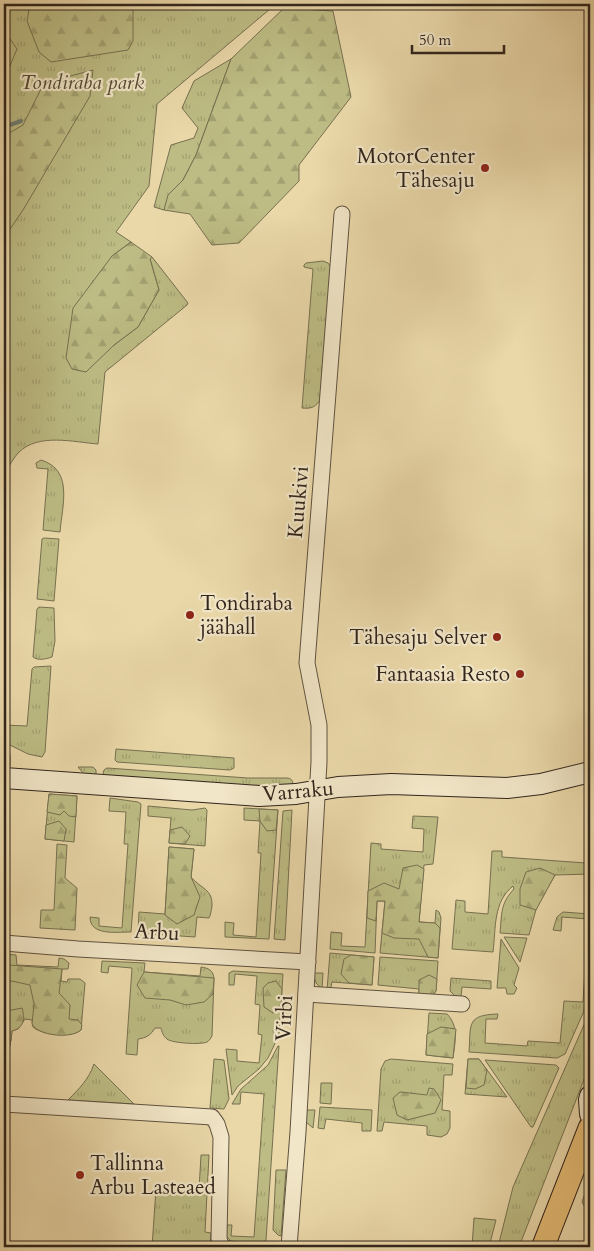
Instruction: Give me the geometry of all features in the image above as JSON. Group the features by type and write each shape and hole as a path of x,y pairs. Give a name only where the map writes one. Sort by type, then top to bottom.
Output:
{"main road":[{"path":"543,1247 590,1127"}],"street":[{"name":"Kuukivi","path":"318,792 320,725 307,663 342,214"},
{"name":"Varraku","path":"4,778 259,796 391,784 507,788 541,784 590,772"},
{"name":"Virbi","path":"289,1247 318,792"},
{"name":"Arbu","path":"4,943 308,962"},
{"path":"306,994 462,1004"},
{"path":"590,1096 590,1114"},
{"path":"4,1104 212,1117 218,1124 220,1137 219,1238 221,1247 224,1247"}],"green space":[{"name":"Tondiraba park","path":"4,4 276,4 157,104 149,186 116,232 131,242 112,256 114,345 138,327 159,290 150,259 152,257 188,303 187,305 105,372 98,444 57,440 36,442 19,452 4,475"},
{"path":"30,4 133,4 133,41 128,50 51,62 39,52 27,21"},
{"path":"284,8 333,11 351,97 299,165 299,181 239,243 212,245 190,214 164,210 168,195 183,180 196,155 231,59"},
{"path":"6,33 17,49 4,76 4,36"},
{"path":"231,59 196,155 183,180 169,195 164,210 154,207 171,145 194,138 198,128 182,108 194,81"},
{"path":"93,70 90,96 23,210 4,238 4,129 11,132 23,125 44,83"},
{"path":"131,242 152,257 150,259 159,290 138,327 114,345 86,372 72,369 66,358 73,308 112,256"},
{"path":"323,261 328,263 332,269 321,398 313,407 302,408 313,269 304,267 304,265 306,263"},
{"path":"41,460 51,465 58,472 62,480 64,500 60,532 43,530 48,469 37,468 36,463"},
{"path":"42,539 59,539 54,601 37,599"},
{"path":"39,607 54,608 55,641 52,657 42,659 33,657 37,609"},
{"path":"590,646 590,734 586,732"},
{"path":"51,666 45,752 42,757 28,754 4,742 4,725 27,726 32,669 34,667"},
{"path":"116,749 234,758 234,768 230,770 117,762 115,760"},
{"path":"4,750 10,755 10,766 4,767"},
{"path":"78,767 93,767 96,770 96,777 84,774"},
{"path":"107,768 248,778 288,778 292,780 293,786 269,787 102,778 104,770"},
{"path":"49,794 77,796 74,842 45,839"},
{"path":"49,794 77,796 76,817 69,816 64,811 60,815 47,812"},
{"path":"110,798 141,804 131,932 105,932 99,930 91,923 90,917 99,918 99,926 122,928 128,844 124,844 126,812 109,811"},
{"path":"148,806 192,810 205,808 207,810 205,846 169,843 171,818 148,816"},
{"path":"244,808 278,810 269,939 225,937 225,922 234,923 233,935 256,937 261,853 258,853 260,821 244,820"},
{"path":"259,809 278,810 276,830 267,831 260,821"},
{"path":"292,810 285,940 274,939 283,811"},
{"path":"413,816 438,817 433,864 424,865 419,922 435,923 436,910 439,912 441,918 438,958 380,953 385,901 377,901 375,953 330,949 331,932 342,933 341,946 365,947 371,843 381,844 381,849 423,852 424,829 412,828"},
{"path":"59,821 66,829 64,841 45,839 46,825"},
{"path":"182,827 190,836 185,844 169,843 170,830"},
{"path":"57,844 67,845 65,878 77,888 75,930 40,928 41,910 54,910"},
{"path":"169,847 194,849 191,877 211,896 210,917 197,917 195,937 138,933 139,912 165,914"},
{"path":"169,847 194,849 191,877 200,897 194,915 177,924 165,915"},
{"path":"492,851 502,851 502,857 586,863 586,859 590,860 590,874 555,875 537,906 529,935 500,933 502,909 509,894 514,889 513,886 507,892 499,908 495,925 493,952 452,949 456,900 465,901 465,912 488,914"},
{"path":"417,865 424,869 419,922 435,923 440,928 438,958 428,957 419,939 394,938 382,933 385,901 377,901 376,921 367,918 368,891 384,883 399,889 403,868"},
{"path":"540,868 555,875 536,910 520,905 520,889 526,872"},
{"path":"563,912 590,914 590,948 584,1011 565,1054 557,1058 469,1052 471,1028 475,1019 480,1016 498,1014 497,1019 486,1019 485,1043 527,1046 528,1041 560,1043 564,1001 583,1002 588,919 562,917 561,931 553,930 557,917"},
{"path":"504,937 527,938 520,962"},
{"path":"501,939 519,968 514,985 517,988 514,994 507,994 506,988 497,988"},
{"path":"330,953 374,957 372,985 332,982 330,991 327,990"},
{"path":"4,954 16,955 17,965 58,967 59,958 69,963 68,969 62,969 61,981 67,982 68,979 80,979 85,983 81,1030 64,1035 50,1034 37,1030 33,1027 32,1020 25,1019 18,1029 12,1031 10,1046 4,1046"},
{"path":"351,955 374,957 372,985 349,983 341,974 344,959"},
{"path":"380,957 438,961 436,991 419,997 419,989 378,985"},
{"path":"102,961 145,963 144,972 200,976 201,967 210,970 214,978 212,1036 210,1039 207,1042 199,1043 174,1042 166,1038 161,1028 155,1028 148,1036 138,1039 137,1055 126,1054 132,968 109,966 108,973 101,972"},
{"path":"9,965 62,969 59,993 70,1005 69,1019 78,1020 82,1025 81,1030 70,1035 55,1035 35,1028 32,1024 34,1004 30,985 7,980"},
{"path":"233,971 283,974 279,1035 268,1058 259,1069 238,1086 232,1095 226,1049 237,1050 237,1061 259,1063 262,1035 258,1034 260,1005 255,1004 257,976 235,974 234,985 229,985 229,973"},
{"path":"144,972 214,978 213,994 204,1002 186,1005 170,1000 145,998 137,985"},
{"path":"313,973 323,973 322,989 316,983"},
{"path":"429,975 437,979 436,991 433,996 419,997 419,980"},
{"path":"451,978 491,981 491,989 462,987 461,997 455,996 450,991"},
{"path":"276,981 282,989 281,1011 273,1013 264,1007 263,988 268,983"},
{"path":"22,1008 23,1023 19,1028 12,1031 11,1041 4,1040 4,1015 7,1011"},
{"path":"590,1011 590,1064 519,1247 498,1247 513,1187"},
{"path":"429,1013 447,1014 451,1019 455,1029 453,1058 426,1055"},
{"path":"441,1027 456,1029 453,1058 426,1055 427,1034"},
{"path":"278,1046 266,1240 261,1244 231,1241 226,1236 227,1225 232,1225 231,1236 254,1237 264,1094 241,1092 240,1104 232,1104 241,1089 268,1065"},
{"path":"214,1059 224,1060 229,1099 224,1109 210,1108"},
{"path":"391,1059 453,1064 452,1075 444,1075 442,1110 450,1111 450,1128 447,1134 441,1137 427,1135 427,1126 384,1122 382,1131 377,1131 381,1069 385,1061"},
{"path":"468,1059 479,1059 507,1097 465,1094"},
{"path":"468,1059 479,1059 487,1070 484,1085 475,1089 466,1088"},
{"path":"485,1060 556,1065 559,1068 533,1127 531,1127"},
{"path":"94,1064 134,1104 68,1100 80,1088"},
{"path":"321,1083 332,1083 331,1104 320,1103"},
{"path":"429,1088 434,1089 441,1100 435,1113 407,1120 397,1115 393,1098 400,1092 427,1095"},
{"path":"320,1107 372,1110 371,1131 362,1131 362,1123 326,1119 324,1129 318,1128"},
{"path":"304,1110 315,1110 313,1128 306,1122"},
{"path":"201,1155 209,1155 205,1232 211,1233 210,1247 152,1247 156,1189 199,1190"},
{"path":"276,1170 286,1170 281,1236 273,1230"},
{"path":"590,1179 590,1212 587,1211 582,1202"},
{"path":"474,1218 496,1220 489,1247 472,1247"}],"waterway":[{"path":"4,127 21,121"}],"place":[{"name":"MotorCenter Tähesaju","path":"485,168"},
{"name":"Tondiraba jäähall","path":"190,615"},
{"name":"Tähesaju Selver","path":"497,637"},
{"name":"Fantaasia Resto","path":"520,674"},
{"name":"Tallinna Arbu Lasteaed","path":"80,1175"}]}
